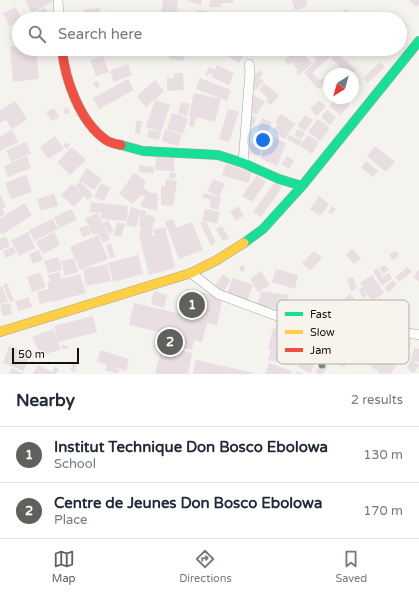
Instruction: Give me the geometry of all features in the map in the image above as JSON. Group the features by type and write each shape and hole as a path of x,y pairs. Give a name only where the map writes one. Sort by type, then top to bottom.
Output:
{"main road":[{"path":"407,56 419,41"},
{"path":"63,56 70,83 81,111 91,126 107,141 143,151 218,155 243,163 279,179 302,186"},
{"path":"0,332 191,273 242,245 263,229 302,186 407,56"}],"street":[{"path":"58,0 59,12"},
{"path":"243,163 250,71 248,64"},
{"path":"191,273 218,294 277,316"},
{"path":"409,334 419,335"}],"building":[{"path":"55,0 34,12 31,12 25,1"},
{"path":"163,0 178,0 177,12 161,12"},
{"path":"202,0 201,5 188,1"},
{"path":"210,0 233,0 233,3 222,3 221,7 209,7"},
{"path":"292,0 306,0 307,6 295,10"},
{"path":"409,0 419,0 419,4 416,7"},
{"path":"16,7 18,12 12,12 12,24 9,26 3,13"},
{"path":"45,8 47,12 37,12"},
{"path":"99,8 100,12 84,12 84,10"},
{"path":"198,10 211,12 198,12"},
{"path":"10,47 12,47 12,56 37,56 39,79 13,82"},
{"path":"103,56 109,72 96,76 90,60"},
{"path":"169,56 185,56 184,61 169,59"},
{"path":"230,56 243,56 239,63"},
{"path":"289,56 306,56 312,63 299,75 296,72 298,70 291,62 288,65 284,60"},
{"path":"314,56 332,56 312,73 319,80 323,78 323,86 318,89 304,73 317,59"},
{"path":"333,56 340,56 354,68 342,68 331,58"},
{"path":"380,62 385,67 368,83 363,78"},
{"path":"128,64 132,75 114,82 110,71"},
{"path":"217,65 234,73 229,85 211,77 213,74 209,73 208,76 205,75 209,67 215,70"},
{"path":"259,70 263,73 259,78 264,81 256,90 248,84"},
{"path":"174,73 183,73 184,90 167,91 167,78 174,78"},
{"path":"200,78 231,90 227,101 196,89"},
{"path":"128,79 134,90 99,109 93,98"},
{"path":"155,80 164,91 146,107 137,96"},
{"path":"97,81 100,86 96,88 93,84"},
{"path":"264,83 279,95 271,105 266,101 268,98 259,90"},
{"path":"194,93 221,99 215,122 196,117 194,127 189,126 191,116 189,115"},
{"path":"254,95 265,102 256,115 245,108"},
{"path":"155,100 170,105 161,132 146,127"},
{"path":"319,100 326,106 317,116 310,109"},
{"path":"15,101 27,119 12,129 6,120 0,123 0,111"},
{"path":"181,102 190,104 187,116 178,114"},
{"path":"331,104 350,104 341,115 329,106"},
{"path":"54,108 59,117 52,121 46,112"},
{"path":"68,108 70,113 65,114 63,109"},
{"path":"228,109 239,112 229,142 219,139"},
{"path":"327,110 336,117 330,125 321,117"},
{"path":"245,112 257,118 252,127 241,121"},
{"path":"172,113 188,118 183,134 167,129"},
{"path":"281,114 296,124 289,132 275,122"},
{"path":"305,115 313,120 305,131 297,126"},
{"path":"262,118 272,122 263,146 253,142"},
{"path":"318,119 330,128 320,141 308,132"},
{"path":"136,121 142,121 140,134 135,134"},
{"path":"278,124 289,133 284,139 273,131"},
{"path":"165,129 182,135 178,146 162,141"},
{"path":"298,129 305,133 301,139 294,135"},
{"path":"12,130 18,142 0,151 0,136"},
{"path":"149,130 161,132 159,140 147,137"},
{"path":"289,135 302,141 299,146 287,139"},
{"path":"308,135 319,142 312,154 300,146"},
{"path":"55,136 64,149 48,159 40,147"},
{"path":"269,136 286,143 277,166 260,158"},
{"path":"26,142 31,153 11,162 6,150"},
{"path":"66,142 70,145 67,149 63,146"},
{"path":"251,143 262,147 259,157 248,153"},
{"path":"375,146 395,162 386,172 367,156"},
{"path":"72,147 86,160 70,175 57,162"},
{"path":"27,156 31,168 8,177 4,166"},
{"path":"156,156 174,157 174,171 155,170"},
{"path":"287,156 294,161 289,169 281,164"},
{"path":"366,161 378,171 373,177 361,168"},
{"path":"226,164 252,172 248,183 222,175"},
{"path":"139,165 154,167 154,173 139,172"},
{"path":"87,168 102,179 94,190 79,180"},
{"path":"170,172 176,173 175,179 169,178"},
{"path":"134,173 146,181 143,187 150,193 157,193 157,211 140,206 145,197 141,195 133,204 119,194"},
{"path":"26,175 32,192 11,199 5,183"},
{"path":"257,175 266,182 252,202 242,196"},
{"path":"166,179 177,181 173,206 161,205 161,186 165,186"},
{"path":"213,179 225,184 219,197 207,191"},
{"path":"80,181 93,195 88,200 75,186"},
{"path":"275,182 282,187 261,217 253,212"},
{"path":"101,183 110,188 104,201 94,197"},
{"path":"72,184 84,196 74,207 61,195"},
{"path":"204,193 221,198 218,210 209,207 211,200 202,197"},
{"path":"0,194 6,207 2,209 5,214 0,217"},
{"path":"54,194 58,206 41,211 37,199"},
{"path":"319,196 329,204 320,216 310,209"},
{"path":"91,202 128,206 127,221 101,219 101,213 90,212"},
{"path":"24,203 32,215 2,235 0,232 0,219"},
{"path":"238,206 244,215 236,221 230,212"},
{"path":"332,206 336,209 332,214 328,212"},
{"path":"131,207 141,210 136,227 126,225"},
{"path":"71,209 77,220 59,228 54,217"},
{"path":"205,209 220,212 217,224 202,220"},
{"path":"141,210 146,211 145,220 147,214 156,218 153,224 152,236 155,236 153,230 165,227 175,268 149,275 140,239 143,239 139,238"},
{"path":"98,213 110,239 103,243 98,233 93,235 85,219"},
{"path":"53,219 58,229 34,241 29,230"},
{"path":"173,219 176,228 192,222 203,250 179,259 165,222"},
{"path":"108,220 114,232 109,234 103,223"},
{"path":"206,221 216,243 211,246 200,223"},
{"path":"117,222 125,224 121,237 114,235"},
{"path":"87,225 91,234 83,237 79,228"},
{"path":"222,226 229,238 223,241 216,229"},
{"path":"28,232 35,248 19,256 11,240"},
{"path":"54,232 60,245 43,254 36,242"},
{"path":"98,235 108,259 80,270 70,247"},
{"path":"6,236 10,246 0,250 0,239"},
{"path":"111,244 115,257 110,258 106,245"},
{"path":"13,247 16,253 6,258 3,251"},
{"path":"352,249 361,258 354,264 346,255"},
{"path":"39,250 43,260 33,264 29,254"},
{"path":"314,251 322,258 310,271 302,263"},
{"path":"397,251 399,257 392,260 389,254"},
{"path":"138,255 143,274 113,282 108,263"},
{"path":"58,257 62,270 48,273 44,261"},
{"path":"74,258 78,272 65,276 61,261"},
{"path":"107,264 111,281 86,286 83,269"},
{"path":"244,265 245,270 241,272 239,267"},
{"path":"385,265 389,270 383,274 379,268"},
{"path":"407,267 412,272 399,282 395,277"},
{"path":"377,268 383,277 389,273 392,279 382,286 373,271"},
{"path":"276,269 298,275 295,289 272,282"},
{"path":"419,269 419,282 413,277"},
{"path":"261,271 270,285 258,292 250,279"},
{"path":"40,272 46,287 32,292 27,277"},
{"path":"59,272 61,279 80,274 86,293 40,304 37,292 49,289 47,283 50,282 48,275"},
{"path":"223,274 231,280 222,294 213,289"},
{"path":"372,275 384,293 371,300 363,289 367,296 363,298 359,289 363,287 360,283"},
{"path":"353,277 357,288 351,291 347,279"},
{"path":"233,278 253,285 246,304 226,296"},
{"path":"393,280 397,284 389,293 384,288"},
{"path":"7,283 14,301 10,302 3,285"},
{"path":"0,286 2,286 8,302 0,304"},
{"path":"187,289 223,297 217,325 207,323 202,342 194,340 192,350 163,343 165,333 129,325 134,303 182,314"},
{"path":"154,291 167,295 164,308 151,304"},
{"path":"261,291 288,295 287,300 277,300 277,309 258,305"},
{"path":"350,294 355,299 354,300 343,300"},
{"path":"29,297 32,307 18,311 15,301"},
{"path":"10,303 12,314 3,316 0,305"},
{"path":"93,316 97,332 58,342 54,326"},
{"path":"273,328 277,329 277,362 268,360 271,350 268,349"},
{"path":"53,329 61,349 41,356 32,337"},
{"path":"62,345 68,346 68,349 62,349"},
{"path":"9,346 30,354 24,371 3,363"},
{"path":"162,346 192,353 188,374 155,374"},
{"path":"414,348 419,349 419,362 412,361 419,365 414,373 407,368"},
{"path":"100,350 129,359 126,371 97,362"},
{"path":"196,360 254,373 254,374 193,374"},
{"path":"73,363 77,364 75,372 70,370"},
{"path":"269,363 292,371 291,374 265,374"},
{"path":"298,364 315,364 310,373 297,366"},
{"path":"320,364 328,367 323,374 318,374 315,372"},
{"path":"336,364 346,364 345,367"},
{"path":"368,364 398,364 390,374 387,372 386,374 378,374 379,372"},
{"path":"38,365 52,372 55,366 59,369 56,374 33,374"},
{"path":"107,365 119,370 118,374 105,370"},
{"path":"12,368 23,374 9,374"},
{"path":"297,371 304,374 295,374"}],"traffic: fast":[{"path":"407,56 419,41"},
{"path":"244,243 263,229 302,186 407,56"},
{"path":"121,145 143,151 218,155 243,163 279,179 302,186"}],"traffic: slow":[{"path":"0,332 191,273 217,260 244,243"}],"traffic: jam":[{"path":"63,56 70,87 81,111 97,132 108,141 121,145"}],"place":[{"name":"Institut Technique Don Bosco Ebolowa","path":"192,305"},
{"name":"Centre de Jeunes Don Bosco Ebolowa","path":"170,342"}]}
